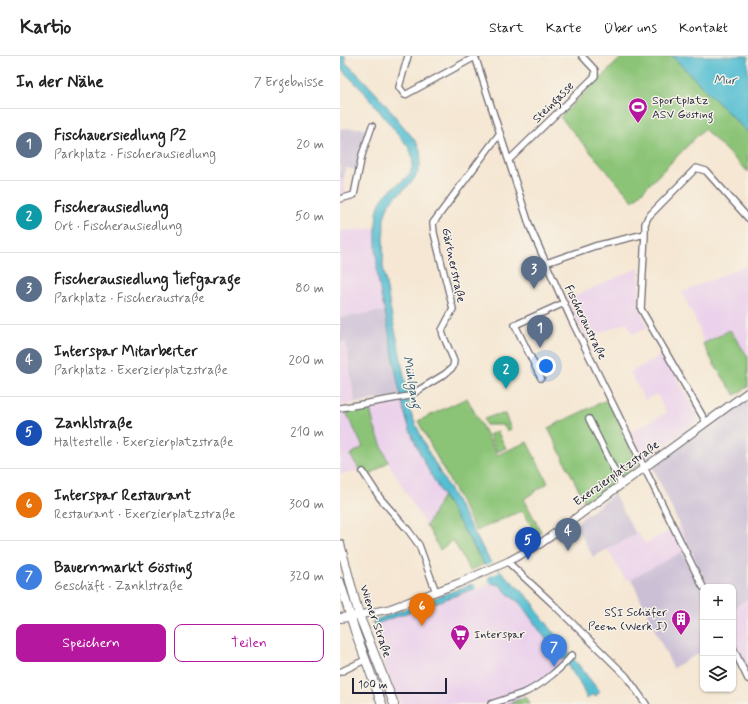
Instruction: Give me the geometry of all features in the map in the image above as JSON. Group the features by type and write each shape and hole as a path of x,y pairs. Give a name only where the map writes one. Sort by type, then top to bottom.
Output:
{"main road":[{"name":"Wiener Straße","path":"340,544 359,615 394,704"},
{"name":"Wiener Straße","path":"340,582 350,617 382,704"},
{"name":"Exerzierplatzstraße","path":"340,618 359,615"}],"street":[{"path":"408,56 398,87 405,95 475,56"},
{"name":"Fischeraustraße","path":"475,56 530,227 564,303 702,584"},
{"name":"Steingasse","path":"509,160 595,76 595,70 582,56"},
{"path":"340,200 356,194 362,155 372,126"},
{"name":"Gärtnerstraße","path":"340,408 409,396 453,368 453,355 442,330 453,309 434,233 433,223 500,133"},
{"path":"706,422 641,309 645,224 648,217 696,168 706,171 748,218"},
{"path":"546,262 595,246 645,234"},
{"path":"541,378 516,325 564,303"},
{"name":"Exerzierplatzstraße","path":"359,615 389,609 436,592 497,567 551,538 621,484 748,392"},
{"path":"589,419 621,484"},
{"path":"363,472 380,498 419,545 436,592"},
{"path":"509,561 511,565 626,676 646,704"},
{"path":"736,654 748,679"},
{"path":"491,704 528,691 564,665 572,655"},
{"path":"340,672 365,660"}],"shaded area":[{"path":"366,128 356,170 345,168 344,178 340,179 340,129"},
{"path":"344,178 346,202 340,204 340,179"},
{"path":"376,228 377,265 382,301 385,311 340,317 340,231"},
{"path":"748,265 748,388 735,395 715,366 703,344 700,330 682,292"},
{"path":"639,268 639,307 648,327 633,334 627,322 586,339 567,299"},
{"path":"385,311 401,395 355,403 346,341 340,343 340,317"},
{"path":"346,340 355,403 340,406 340,343"},
{"path":"664,354 700,420 647,458 638,462 625,435 666,413 657,394 645,400 630,372"},
{"path":"748,396 748,598 736,607 736,584 700,584 700,653 673,668 631,579 682,552 697,582 704,579 653,467"},
{"path":"402,402 405,416 420,452 443,495 426,526 388,462 374,426 370,408"},
{"path":"345,410 363,447 350,455 361,472 355,471 340,474 340,411"},
{"path":"614,494 636,534 593,557 575,524"},
{"path":"679,526 690,548 631,580 625,579 607,549 638,532 645,544"},
{"path":"491,583 500,585 509,595 520,603 564,662 539,686 532,684 515,695 525,697 508,704 400,704 373,634 373,625"},
{"path":"748,598 748,685 736,662 736,607"}],"green space":[{"name":"Sportplatz ASV Gösting","path":"623,56 672,56 748,133 748,172 704,129 633,201 560,117"},
{"path":"730,330 748,357 748,387 735,395 715,366 703,344"},
{"path":"467,398 497,455 527,442 548,483 524,499 541,532 536,535 526,516 521,511 476,531 418,421"},
{"path":"608,399 638,465 586,504 548,428"},
{"path":"370,408 374,426 388,462 370,475 365,469 360,470 350,455 363,447 345,410"},
{"path":"505,414 511,429 507,431 503,425 486,425 484,419 495,415"},
{"path":"497,431 506,448 497,452 489,435"},
{"path":"443,495 484,564 470,571 453,540 440,550 426,526"},
{"path":"525,697 530,704 508,704"}],"water":[{"name":"Mühlgang","path":"340,56 345,56 346,63 382,101 417,143 420,150 421,157 417,174 406,188 389,203 384,218 383,266 411,414 428,451 490,561 534,604 536,609 600,692 595,697 593,694 587,699 581,685 567,664 550,645 520,603 509,595 500,585 491,583 373,625 373,621 491,577 427,467 409,428 380,293 377,270 376,241 378,208 385,196 409,174 413,159 409,148 363,91 340,68"},
{"name":"Mur","path":"672,56 748,56 748,133"}],"pier":[{"path":"493,562 500,572 488,577 488,581 492,583 474,591 475,585 470,583 488,576 484,566"}],"place":[{"name":"Sportplatz ASV Gösting","path":"638,124"},
{"name":"Fischerausiedlung Tiefgarage","path":"534,289"},
{"name":"Fischauersiedlung P2","path":"540,348"},
{"name":"Fischerausiedlung","path":"506,389"},
{"name":"Interspar Mitarbeiter","path":"568,551"},
{"name":"Zanklstraße","path":"528,560"},
{"name":"Interspar Restaurant","path":"422,626"},
{"name":"SSI Schäfer Peem (Werk I)","path":"681,636"},
{"name":"Interspar","path":"460,651"},
{"name":"Bauernmarkt Gösting","path":"554,667"}]}
